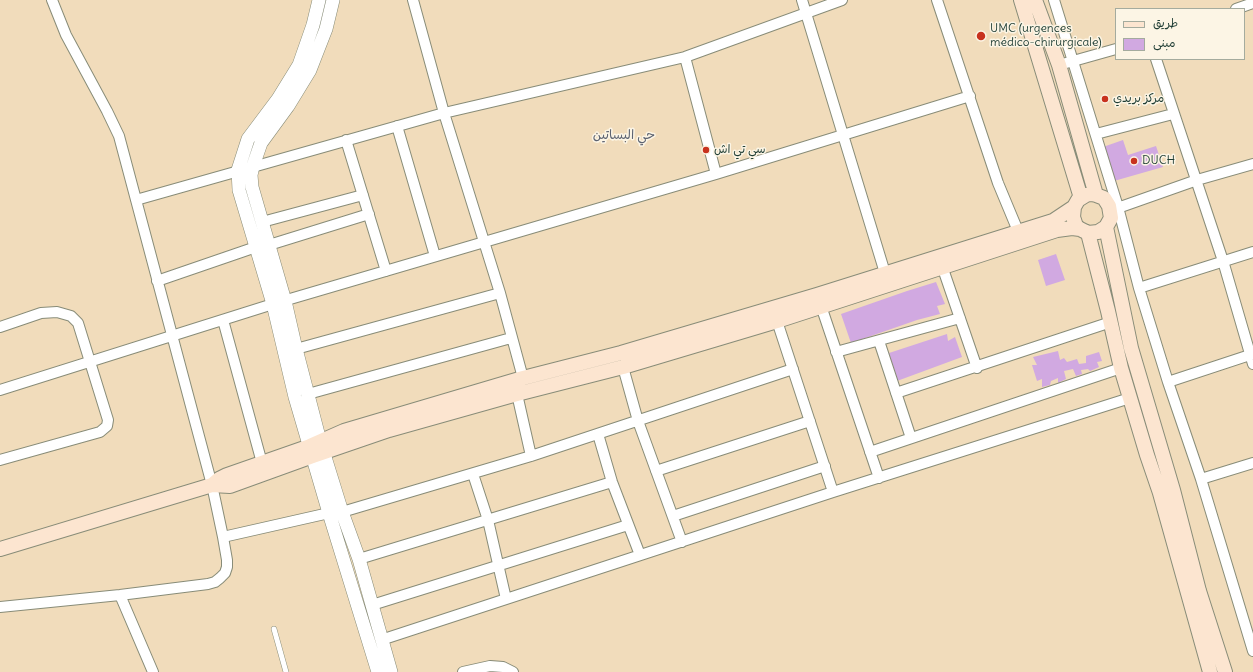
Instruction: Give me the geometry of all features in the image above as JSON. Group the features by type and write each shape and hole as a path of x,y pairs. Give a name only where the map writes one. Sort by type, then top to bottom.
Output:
{"main road":[{"path":"1021,0 1078,202 1073,217 1076,226 1084,231 1111,322 1121,368 1147,455 1166,491 1224,672"},
{"path":"1035,0 1059,65 1096,195"},
{"path":"0,549 212,485 230,486 317,449 344,431 523,378 819,300 942,266 1064,228 1098,232 1106,227 1114,209 1106,201 1096,195 1091,194 1053,221 885,273 819,300 777,321 623,367 517,394 389,430 317,449 262,463 227,475 212,485"},
{"path":"1106,227 1131,348 1166,491 1195,623 1210,672"}],"street":[{"path":"0,607 120,595 215,582 225,573 227,567 223,537 212,485 119,136 108,111 66,35 52,0"},
{"path":"319,0 313,25 298,65 278,99 248,139 238,170 239,190 256,247 279,302 296,349 308,394 329,513 378,672"},
{"path":"333,0 326,29 310,70 288,106 261,143 251,175 252,187 269,245 295,397 342,512 359,560 391,672"},
{"path":"413,0 444,113 485,242 523,378"},
{"path":"802,0 885,273"},
{"path":"136,200 444,113 685,57 842,0"},
{"path":"938,0 998,183 1018,231"},
{"path":"1054,0 1096,134 1114,209 1168,382 1201,479 1253,650"},
{"path":"1239,8 1253,3"},
{"path":"1059,65 1115,49"},
{"path":"685,57 716,174"},
{"path":"1156,60 1173,114 1197,180 1252,358 1168,382"},
{"path":"0,390 279,302 716,174 970,96"},
{"path":"1096,134 1173,114"},
{"path":"397,126 435,256"},
{"path":"346,140 386,271"},
{"path":"1114,209 1197,180 1253,164"},
{"path":"262,222 363,195"},
{"path":"269,245 369,214"},
{"path":"157,280 256,247"},
{"path":"1139,288 1253,252"},
{"path":"942,266 977,368"},
{"path":"296,349 500,293"},
{"path":"819,300 879,478"},
{"path":"0,327 41,313 57,312 65,313 71,316 78,323 108,420 107,426 100,432 0,460"},
{"path":"836,352 960,318"},
{"path":"224,320 262,463"},
{"path":"777,321 833,492"},
{"path":"896,393 977,368 1111,322"},
{"path":"308,394 511,338"},
{"path":"879,341 911,438"},
{"path":"623,367 638,421 682,542"},
{"path":"870,452 1121,368"},
{"path":"342,512 531,456 794,370"},
{"path":"517,394 531,456"},
{"path":"381,640 833,492 1130,398"},
{"path":"656,471 810,421"},
{"path":"598,434 612,482 640,556"},
{"path":"1201,479 1253,463"},
{"path":"673,516 825,466"},
{"path":"473,474 488,520 506,599"},
{"path":"359,560 612,482"},
{"path":"223,537 329,513"},
{"path":"372,605 628,525"},
{"path":"120,595 153,672"},
{"path":"463,672 490,666 503,667 513,672"}],"lane":[{"path":"274,629 286,672"}],"building":[{"name":"DUCH","path":"1123,140 1128,155 1156,146 1163,167 1114,181 1103,147"},
{"path":"1056,254 1065,280 1046,286 1038,260"},
{"path":"936,282 945,304 937,306 940,314 917,320 851,343 841,314"},
{"path":"947,334 948,341 955,337 962,357 897,381 889,353"},
{"path":"1058,351 1060,360 1064,358 1067,362 1077,359 1079,364 1086,363 1086,356 1099,352 1102,361 1097,362 1099,367 1090,371 1088,369 1081,370 1082,374 1076,376 1073,369 1064,371 1066,379 1058,383 1058,378 1051,381 1050,385 1042,387 1042,379 1037,381 1032,365 1037,365 1033,357"}],"place":[{"name":"UMC (urgences médico-chirurgicale)","path":"981,36"},
{"name":"مركز بريدي","path":"1105,99"},
{"name":"سي تي اش","path":"706,150"},
{"name":"DUCH","path":"1134,161"}],"district":[{"name":"حي البساتين","path":"624,135"}]}
